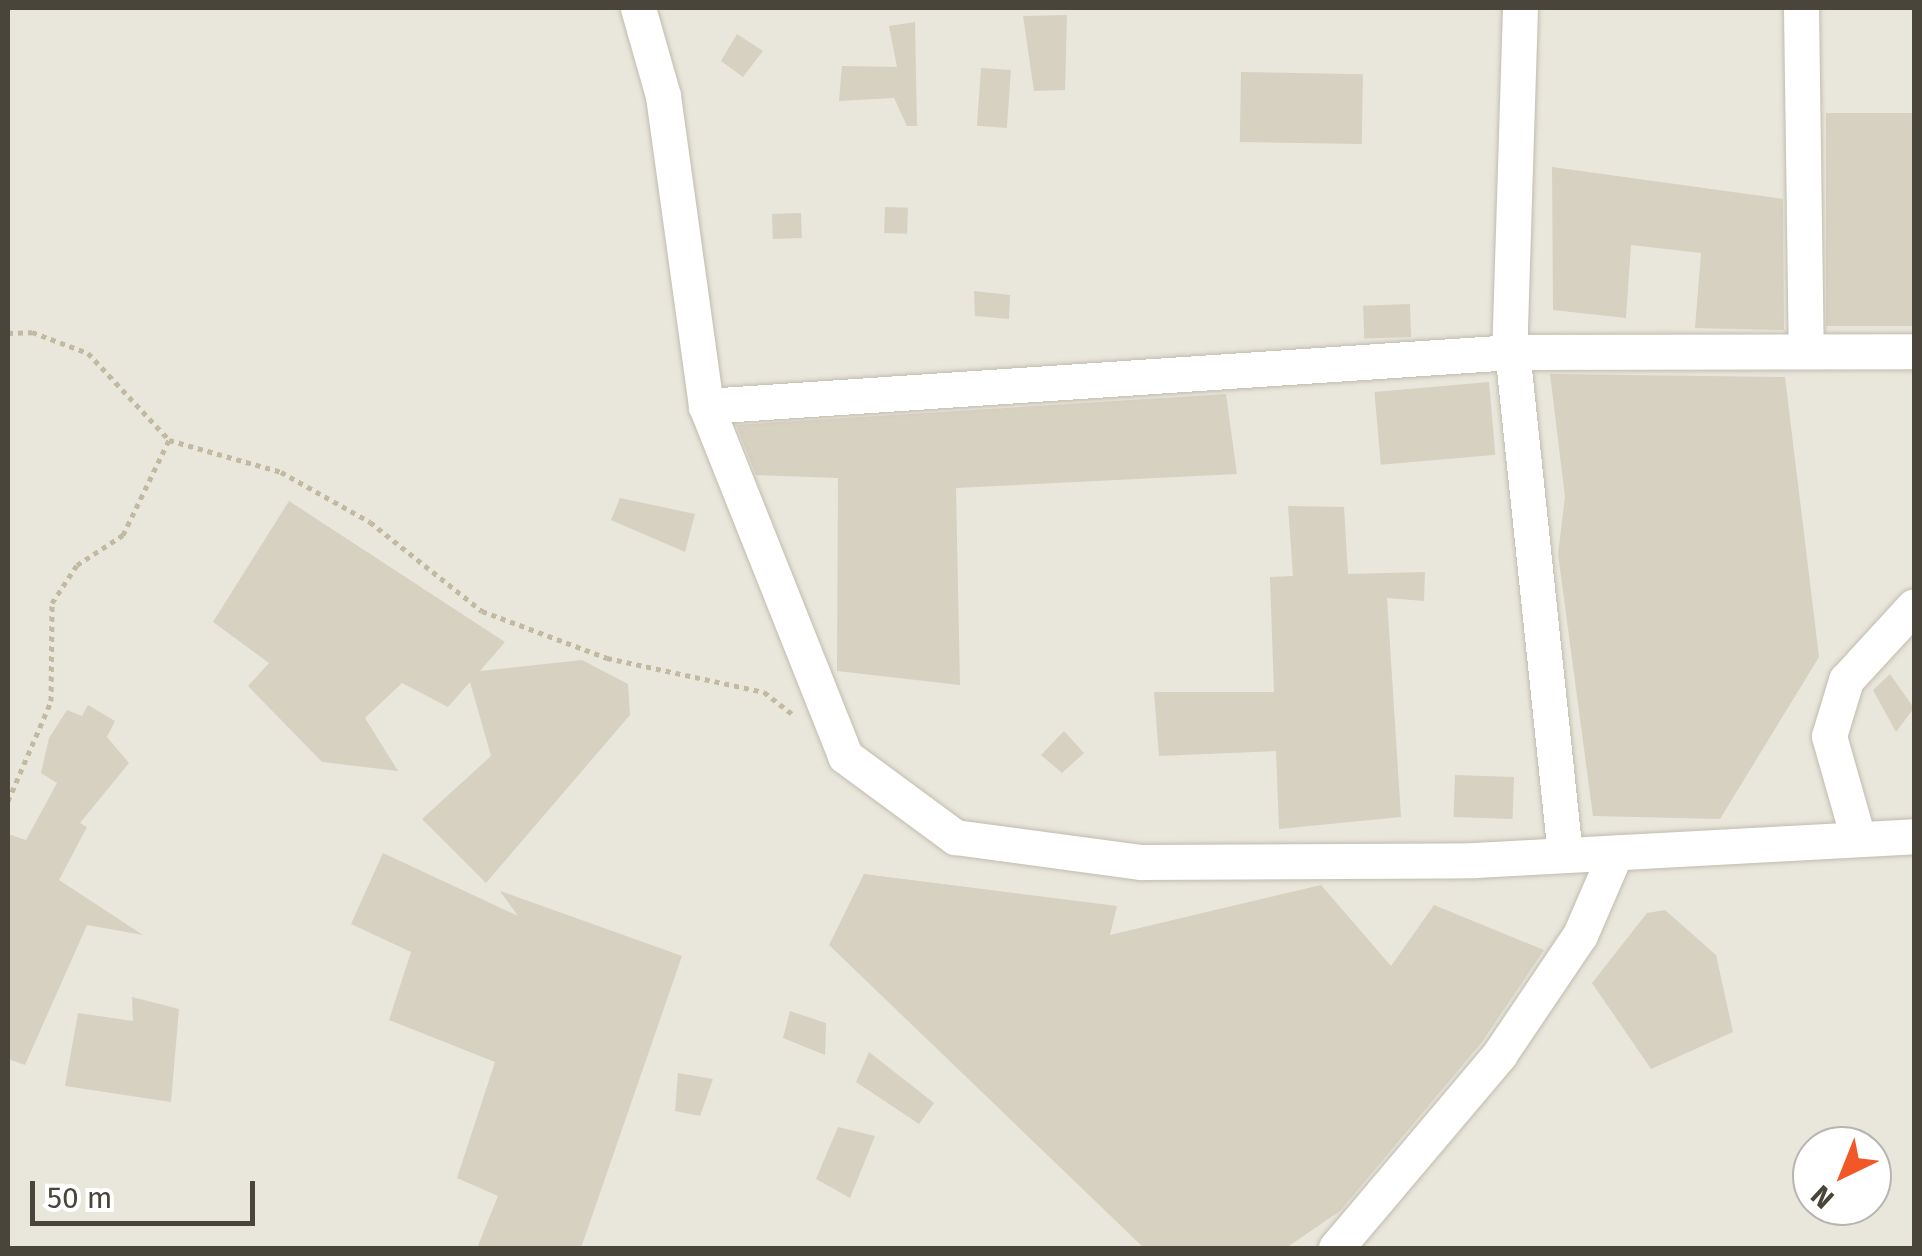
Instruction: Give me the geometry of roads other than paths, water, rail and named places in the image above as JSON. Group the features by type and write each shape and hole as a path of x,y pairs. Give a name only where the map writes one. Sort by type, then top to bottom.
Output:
{"street":[{"path":"638,8 663,96 706,406 845,756 956,837 1141,862 1565,855 1914,836"},
{"path":"1520,8 1512,352 1565,855"},
{"path":"1801,8 1806,351"},
{"path":"706,406 1512,352 1914,351"},
{"path":"1858,838 1829,736 1846,680 1914,606"},
{"path":"1336,1248 1499,1056 1580,935 1616,852"}]}
